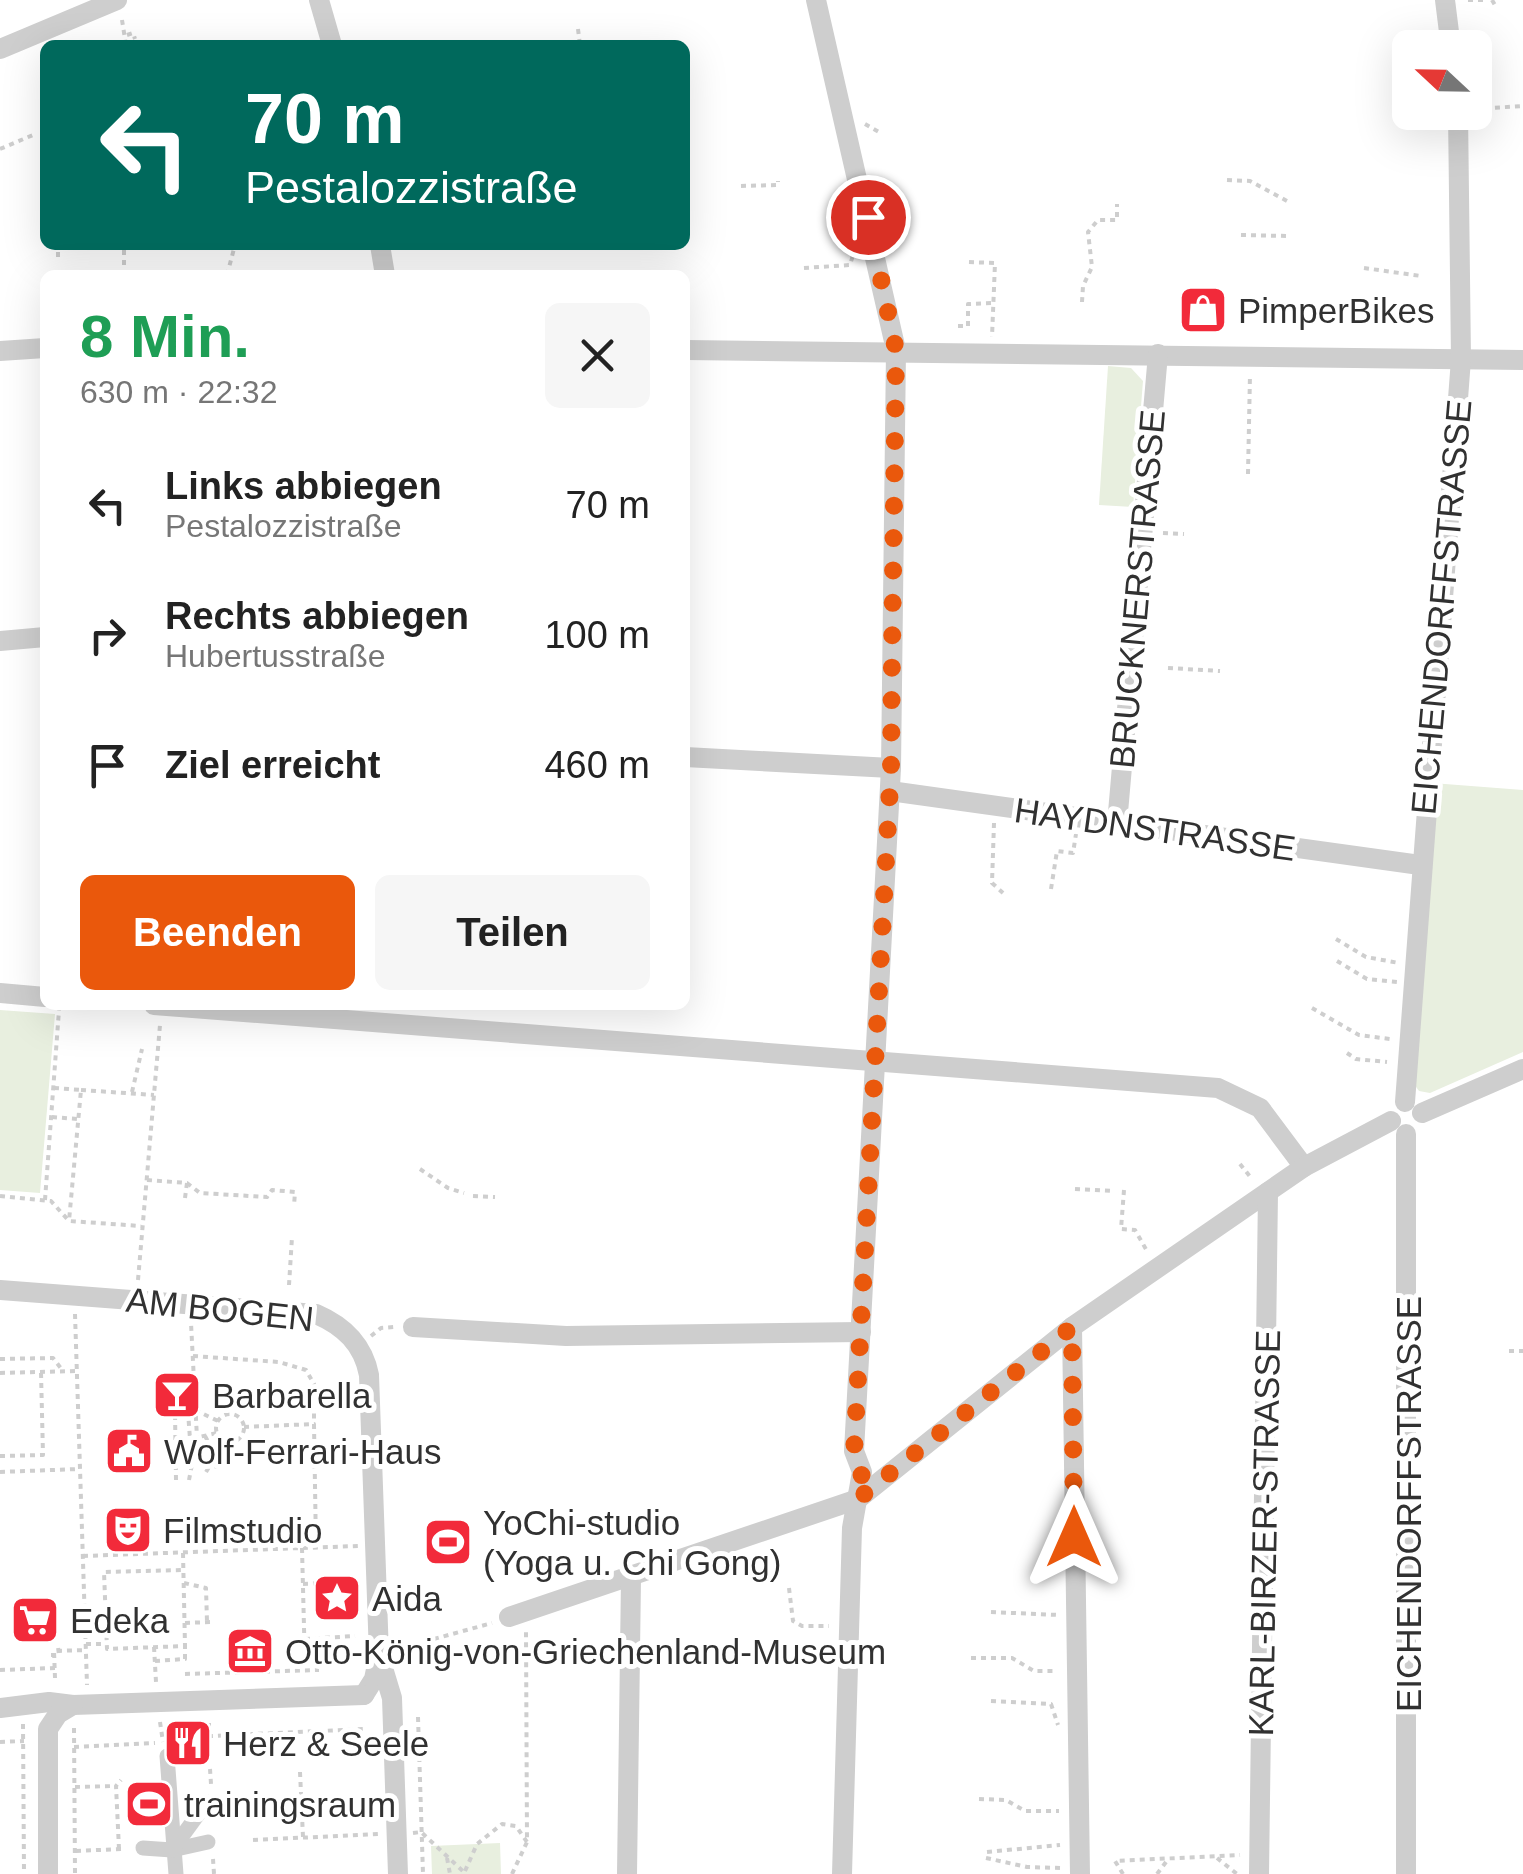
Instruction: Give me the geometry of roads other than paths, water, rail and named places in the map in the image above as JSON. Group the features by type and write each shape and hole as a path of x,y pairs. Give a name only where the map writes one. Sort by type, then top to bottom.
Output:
{"street":[{"path":"0,49 116,0"},
{"path":"319,0 331,40"},
{"path":"816,0 896,350 891,768 854,1452 862,1472 852,1528 842,1874"},
{"path":"1446,0 1449,30"},
{"name":"EICHENDORFFSTRASSE","path":"1414,1107 1420,865 1461,359 1458,130"},
{"path":"0,351 40,348"},
{"path":"690,350 1523,360"},
{"name":"BRUCKNERSTRASSE","path":"1116,824 1158,354"},
{"path":"0,641 40,637"},
{"path":"690,757 891,768"},
{"name":"HAYDNSTRASSE","path":"890,791 1420,865"},
{"path":"0,994 40,997"},
{"path":"284,1010 345,1012 1230,1091 1269,1118 1304,1167"},
{"path":"517,1615 858,1499 1072,1327 1263,1189 1304,1167 1399,1127 1391,1112 1523,1069"},
{"name":"EICHENDORFFSTRASSE","path":"1399,1127 1406,1874"},
{"name":"KARL-BIRZER-STRASSE","path":"1259,1864 1263,1189"},
{"name":"AM BOGEN","path":"0,1290 316,1314 334,1322 358,1346 368,1375 380,1655 374,1679 364,1695"},
{"path":"413,1327 584,1336 860,1332"},
{"path":"1072,1327 1080,1874"},
{"path":"627,1874 631,1578"},
{"name":"AM BOGEN","path":"380,1655 389,1679 398,1874"},
{"path":"0,1708 49,1702 80,1705 364,1695 383,1705 392,1718"},
{"path":"48,1874 48,1729 58,1714 80,1705"},
{"path":"24,1707 48,1729"},
{"path":"152,1847 167,1756"},
{"path":"152,1847 207,1802"},
{"path":"152,1847 211,1849"},
{"path":"152,1847 176,1874"}],"place":[{"name":"PimperBikes","path":"1203,310"},
{"name":"Barbarella","path":"177,1395"},
{"name":"Wolf-Ferrari-Haus","path":"129,1451"},
{"name":"Filmstudio","path":"128,1530"},
{"name":"YoChi-studio (Yoga u. Chi Gong)","path":"448,1542"},
{"name":"Aida","path":"337,1598"},
{"name":"Edeka","path":"35,1620"},
{"name":"Otto-König-von-Griechenland-Museum","path":"250,1651"},
{"name":"Herz & Seele","path":"188,1743"},
{"name":"trainingsraum","path":"149,1804"}]}
